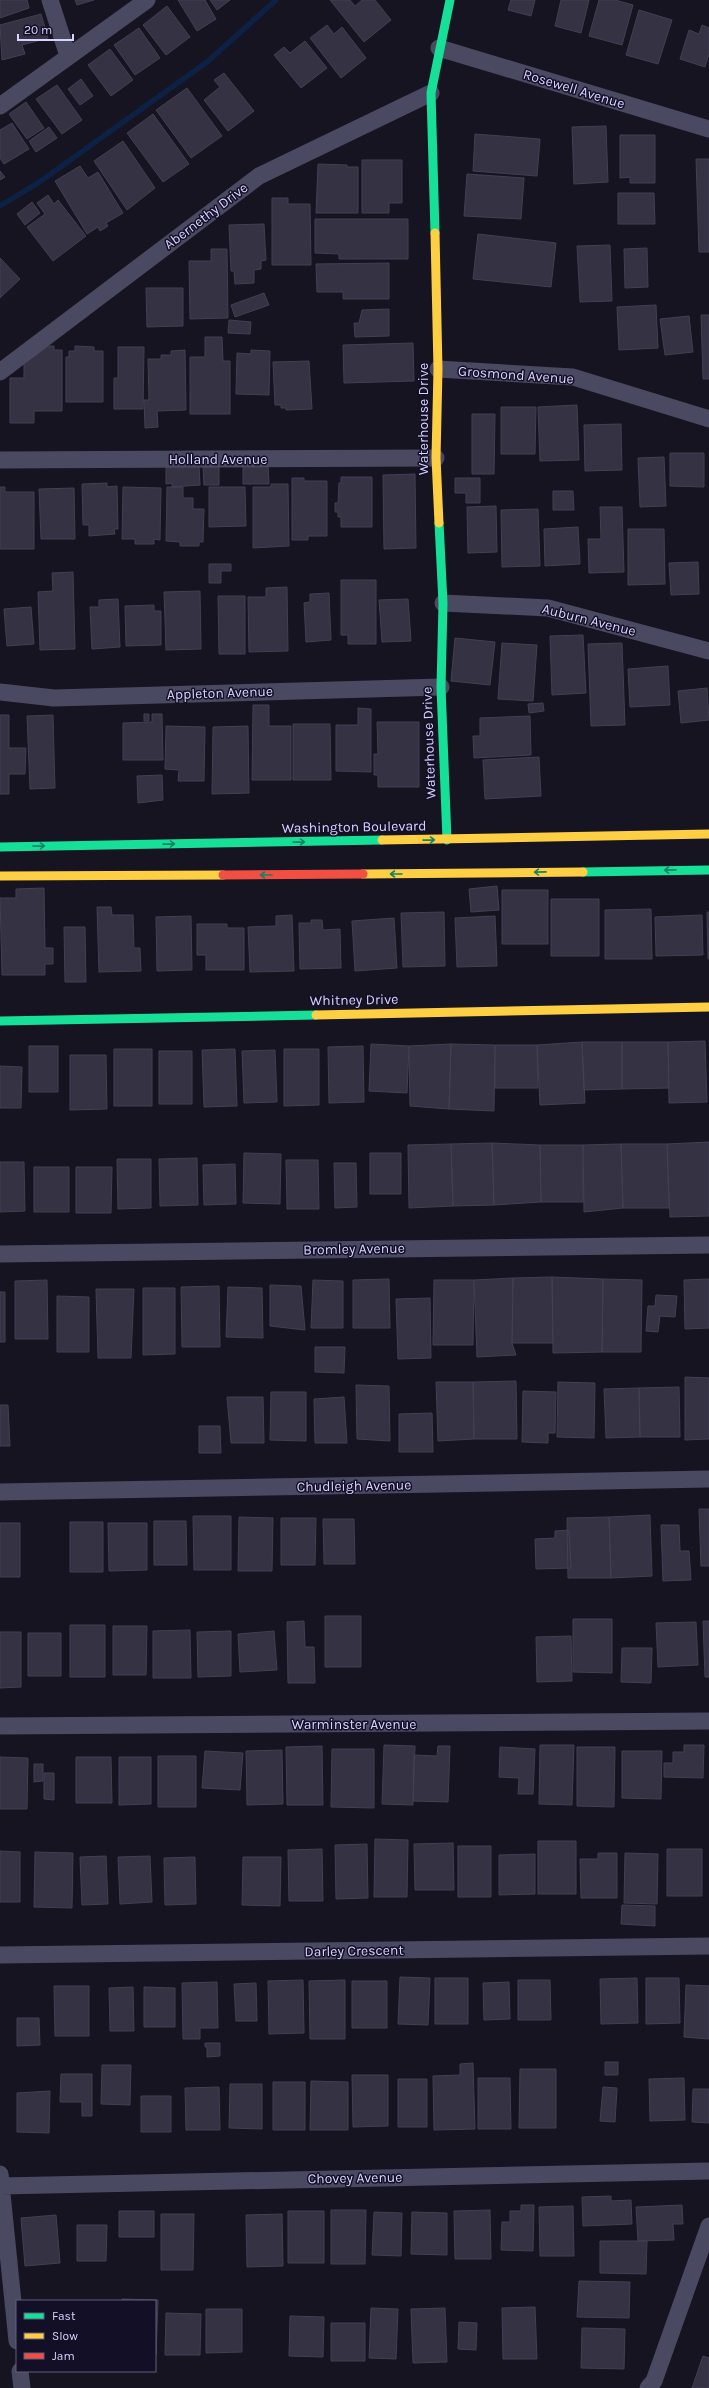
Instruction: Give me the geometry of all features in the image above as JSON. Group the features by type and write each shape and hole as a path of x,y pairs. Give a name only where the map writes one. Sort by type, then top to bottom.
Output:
{"main road":[{"name":"Waterhouse Drive","path":"447,840 441,687 443,603 436,458 438,369 431,93 450,0"},
{"name":"Washington Boulevard","path":"0,847 709,834"},
{"path":"0,876 401,874 709,870"},
{"name":"Whitney Drive","path":"0,1021 709,1007"}],"street":[{"path":"50,0 68,56"},
{"path":"0,106 147,0"},
{"name":"Rosewell Avenue","path":"440,48 709,129"},
{"name":"Abernethy Drive","path":"0,372 259,176 431,93"},
{"name":"Grosmond Avenue","path":"438,369 573,377 709,419"},
{"name":"Holland Avenue","path":"0,460 436,458"},
{"name":"Auburn Avenue","path":"443,603 548,608 709,651"},
{"name":"Appleton Avenue","path":"0,692 54,698 441,687"},
{"name":"Bromley Avenue","path":"0,1254 709,1245"},
{"name":"Chudleigh Avenue","path":"0,1492 709,1479"},
{"name":"Warminster Avenue","path":"0,1726 709,1721"},
{"name":"Darley Crescent","path":"0,1955 709,1946"},
{"name":"Chovey Avenue","path":"0,2180 709,2171"},
{"path":"0,2180 16,2332"},
{"path":"648,2388 654,2382 709,2226"},
{"path":"20,2372 22,2388"}],"building":[{"path":"0,0 27,0 29,8 0,18"},
{"path":"75,0 94,0 77,5"},
{"path":"178,0 205,0 216,19 197,31"},
{"path":"210,0 230,0 217,10"},
{"path":"330,0 350,0 355,6 362,0 375,0 391,20 364,42"},
{"path":"511,0 535,0 531,16 508,10"},
{"path":"561,0 589,0 581,33 555,26"},
{"path":"599,0 615,0 633,5 622,45 589,36"},
{"path":"167,6 190,37 166,55 143,25"},
{"path":"639,10 672,20 658,64 626,55"},
{"path":"41,14 48,38 22,45 25,54 2,60 0,25"},
{"path":"327,25 334,34 342,27 366,58 341,78 310,38"},
{"path":"702,25 709,28 709,54 705,67 680,59 689,30 699,34"},
{"path":"139,28 160,58 135,75 114,45"},
{"path":"305,41 327,68 301,88 274,55 284,47 290,53"},
{"path":"110,49 133,80 111,96 88,65"},
{"path":"224,73 254,111 228,131 204,100 220,87 214,80"},
{"path":"81,79 93,96 80,105 68,89"},
{"path":"57,85 82,120 62,134 36,99"},
{"path":"187,88 222,136 191,158 156,110"},
{"path":"26,102 44,128 27,139 9,114"},
{"path":"153,114 189,164 163,182 127,133"},
{"path":"12,123 29,149 4,164 0,158 0,130"},
{"path":"606,126 608,182 574,184 572,127"},
{"path":"49,127 57,138 36,152 29,141"},
{"path":"475,134 540,139 537,176 473,171"},
{"path":"620,135 655,135 655,183 630,183 630,177 620,178"},
{"path":"123,141 155,188 127,210 94,161"},
{"path":"696,159 709,159 709,252 699,252"},
{"path":"362,160 402,160 402,203 389,203 389,213 362,213"},
{"path":"318,164 358,167 358,213 316,213"},
{"path":"80,166 88,178 98,172 123,213 106,223 108,226 100,231 98,227 87,234 55,181"},
{"path":"0,171 5,177 0,180"},
{"path":"467,174 524,178 521,219 464,216"},
{"path":"618,193 654,193 655,224 618,224"},
{"path":"48,195 54,204 58,200 86,236 53,261 27,227 45,214 37,203"},
{"path":"272,198 288,198 288,204 310,204 311,265 272,265"},
{"path":"32,202 40,213 25,225 17,214"},
{"path":"315,219 408,219 408,259 339,259 339,254 315,253"},
{"path":"264,224 266,260 261,261 261,269 254,270 254,283 235,284 234,271 231,271 229,225"},
{"path":"478,234 556,243 551,287 473,279"},
{"path":"610,245 612,301 580,302 577,246"},
{"path":"647,248 648,287 625,288 624,249"},
{"path":"211,249 227,249 228,318 190,319 189,261 211,261"},
{"path":"0,258 20,279 0,298"},
{"path":"389,263 389,299 343,299 343,292 317,292 316,264"},
{"path":"146,288 183,288 183,326 147,327"},
{"path":"264,293 269,305 235,317 231,305"},
{"path":"656,305 658,348 619,350 617,307"},
{"path":"389,309 389,336 355,337 354,323 359,323 362,310"},
{"path":"701,315 709,315 709,379 703,379"},
{"path":"689,316 693,352 665,355 660,319"},
{"path":"229,320 251,322 250,334 228,333"},
{"path":"205,337 222,337 223,361 230,361 230,414 190,414 190,357 205,357"},
{"path":"413,343 414,381 344,383 343,345"},
{"path":"37,346 54,346 54,350 62,350 62,411 34,411 34,423 10,423 10,378 24,378 24,355 37,355"},
{"path":"75,346 94,347 94,351 103,351 103,402 66,402 66,357 69,357 69,351 75,351"},
{"path":"118,347 144,347 143,409 114,409 114,378 118,378"},
{"path":"185,350 186,410 157,411 158,427 145,428 144,400 149,400 148,359 161,359 161,355 171,355 171,351"},
{"path":"251,350 270,351 269,395 236,394 237,353 251,354"},
{"path":"309,361 312,409 286,410 286,408 281,408 281,405 275,405 273,362"},
{"path":"577,405 579,460 540,461 538,407"},
{"path":"501,407 536,407 535,454 501,454"},
{"path":"472,414 495,414 494,474 472,474"},
{"path":"621,424 622,470 585,471 584,425"},
{"path":"670,453 704,453 704,487 670,486"},
{"path":"664,457 666,506 640,507 638,458"},
{"path":"243,464 268,464 269,484 243,484"},
{"path":"199,465 200,485 172,487 172,483 166,484 166,467"},
{"path":"203,467 219,467 219,485 204,485"},
{"path":"415,474 416,548 384,549 383,475"},
{"path":"341,477 372,477 372,527 341,527 341,517 338,517 338,512 335,512 335,503 338,503 339,483 341,483"},
{"path":"292,478 304,478 304,481 327,481 327,536 308,536 308,540 292,540"},
{"path":"455,478 480,478 480,503 466,503 466,493 455,493"},
{"path":"107,483 107,487 117,486 118,529 114,529 115,534 89,536 89,525 83,525 82,484"},
{"path":"271,484 288,484 289,546 253,548 253,487 271,487"},
{"path":"0,487 5,487 5,492 34,492 34,549 0,549"},
{"path":"123,487 161,488 160,540 154,539 154,544 135,544 135,539 122,539"},
{"path":"167,487 183,487 183,498 193,498 193,509 204,509 203,542 199,542 199,546 180,546 180,542 166,541"},
{"path":"209,487 245,487 246,526 209,527"},
{"path":"74,488 75,539 41,539 39,489"},
{"path":"553,491 573,491 574,510 553,510"},
{"path":"496,506 497,552 468,553 467,507"},
{"path":"600,507 622,507 624,572 589,573 588,539 601,539"},
{"path":"538,509 540,566 502,567 501,510"},
{"path":"578,527 580,564 545,566 544,529"},
{"path":"628,529 664,529 665,584 628,585"},
{"path":"698,562 699,594 671,595 669,563"},
{"path":"209,564 231,564 231,571 221,571 221,583 209,583"},
{"path":"73,572 75,649 40,650 38,592 53,591 52,573"},
{"path":"341,580 376,580 376,644 348,644 348,635 341,635"},
{"path":"287,587 288,651 249,652 248,597 266,597 266,588"},
{"path":"200,591 201,649 166,650 164,592"},
{"path":"329,593 331,640 306,642 304,603 310,602 310,594"},
{"path":"218,596 245,596 245,654 219,654"},
{"path":"118,599 120,647 92,649 90,607 99,607 99,600"},
{"path":"408,599 411,641 382,642 379,600"},
{"path":"154,605 154,611 161,611 161,645 126,646 125,606"},
{"path":"31,607 34,644 7,646 4,609"},
{"path":"583,635 586,693 552,695 550,636"},
{"path":"455,638 495,642 490,685 451,681"},
{"path":"502,643 537,645 533,701 498,699"},
{"path":"622,643 625,725 591,726 588,644"},
{"path":"668,666 670,705 630,707 628,669"},
{"path":"707,688 709,720 681,723 678,691"},
{"path":"543,703 544,711 529,713 528,704"},
{"path":"253,705 269,705 269,726 291,726 291,780 252,780"},
{"path":"358,708 371,709 371,772 336,771 336,725 358,725"},
{"path":"144,714 149,714 149,721 144,721"},
{"path":"152,714 162,714 163,760 123,760 123,723 152,722"},
{"path":"0,715 9,715 9,748 26,748 25,774 9,774 9,794 0,794"},
{"path":"53,715 55,788 30,789 27,716"},
{"path":"530,716 531,755 474,758 473,736 480,736 480,718"},
{"path":"377,722 419,722 419,787 378,787 378,775 374,775 374,754 378,754"},
{"path":"293,724 330,724 331,780 293,780"},
{"path":"166,726 205,727 204,781 178,781 179,770 165,769"},
{"path":"248,726 249,793 212,794 213,727"},
{"path":"539,757 541,796 485,799 483,760"},
{"path":"162,775 163,800 138,803 137,776"},
{"path":"497,886 499,910 471,912 469,889"},
{"path":"44,888 45,948 53,948 53,964 45,964 45,975 2,975 0,898 16,898 16,889"},
{"path":"502,890 548,890 548,944 502,944"},
{"path":"551,899 599,899 599,956 551,956"},
{"path":"97,907 111,907 112,915 133,915 134,948 140,948 141,971 99,972"},
{"path":"651,909 652,959 605,959 605,910"},
{"path":"444,912 445,966 403,967 401,913"},
{"path":"707,912 709,912 709,959 708,959"},
{"path":"292,915 294,971 250,972 248,927 276,926 276,916"},
{"path":"702,915 703,955 656,956 655,917"},
{"path":"191,916 192,970 157,971 156,917"},
{"path":"495,916 497,966 457,967 455,918"},
{"path":"394,918 397,968 355,971 352,921"},
{"path":"311,920 322,920 323,930 340,929 341,968 300,969 299,923 311,923"},
{"path":"197,924 227,924 227,928 244,928 244,970 206,970 206,955 197,955"},
{"path":"64,927 85,927 86,982 65,982"},
{"path":"705,1041 707,1102 669,1103 668,1042"},
{"path":"582,1042 585,1103 540,1105 537,1045"},
{"path":"582,1042 622,1042 622,1089 584,1090"},
{"path":"622,1042 668,1042 669,1088 622,1089"},
{"path":"371,1044 409,1046 407,1093 369,1091"},
{"path":"451,1044 449,1109 410,1106 409,1046"},
{"path":"451,1044 495,1045 494,1111 449,1109"},
{"path":"495,1045 537,1045 538,1088 495,1088"},
{"path":"29,1046 58,1046 58,1092 29,1092"},
{"path":"363,1046 364,1102 329,1103 328,1047"},
{"path":"114,1049 152,1049 152,1106 114,1106"},
{"path":"235,1049 237,1106 204,1107 202,1050"},
{"path":"284,1049 319,1049 319,1105 284,1106"},
{"path":"275,1050 277,1102 244,1103 242,1051"},
{"path":"159,1051 192,1051 192,1104 159,1104"},
{"path":"70,1055 106,1055 107,1109 70,1110"},
{"path":"0,1066 22,1067 21,1108 0,1108"},
{"path":"709,1142 709,1216 670,1217 667,1144"},
{"path":"492,1143 494,1205 453,1206 451,1144"},
{"path":"492,1143 540,1145 541,1202 494,1205"},
{"path":"451,1144 453,1206 409,1208 408,1145"},
{"path":"621,1144 623,1208 584,1212 583,1145"},
{"path":"621,1144 667,1144 669,1208 623,1208"},
{"path":"540,1145 583,1145 583,1202 541,1202"},
{"path":"244,1153 281,1154 280,1204 243,1203"},
{"path":"370,1153 401,1153 401,1194 370,1194"},
{"path":"197,1158 198,1205 160,1206 159,1159"},
{"path":"117,1159 151,1159 151,1208 118,1209"},
{"path":"286,1160 318,1160 319,1209 287,1209"},
{"path":"0,1162 24,1162 25,1211 0,1212"},
{"path":"334,1163 356,1163 357,1207 335,1208"},
{"path":"235,1164 236,1204 204,1205 203,1165"},
{"path":"34,1167 69,1167 69,1212 34,1212"},
{"path":"76,1167 112,1167 111,1213 76,1213"},
{"path":"552,1277 553,1343 512,1343 513,1278"},
{"path":"552,1277 603,1279 602,1352 553,1353"},
{"path":"513,1278 512,1343 516,1355 477,1357 474,1280"},
{"path":"389,1279 390,1328 353,1328 353,1280"},
{"path":"603,1279 642,1280 641,1352 602,1352"},
{"path":"709,1279 709,1328 685,1329 684,1280"},
{"path":"47,1280 48,1339 15,1339 15,1281"},
{"path":"313,1280 343,1281 343,1328 311,1328"},
{"path":"434,1280 474,1280 473,1345 433,1345"},
{"path":"270,1285 301,1286 305,1330 270,1326"},
{"path":"219,1286 220,1347 182,1347 181,1287"},
{"path":"228,1287 262,1288 263,1338 226,1337"},
{"path":"143,1288 175,1288 175,1354 143,1355"},
{"path":"96,1289 134,1289 131,1358 98,1358"},
{"path":"0,1292 5,1292 5,1342 0,1342"},
{"path":"656,1295 677,1296 675,1317 660,1316 658,1332 646,1331 648,1306 655,1306"},
{"path":"57,1296 89,1297 89,1352 57,1352"},
{"path":"430,1298 431,1358 398,1359 396,1299"},
{"path":"315,1347 345,1347 344,1373 315,1372"},
{"path":"685,1377 709,1378 709,1439 685,1440"},
{"path":"516,1381 517,1439 474,1439 473,1382"},
{"path":"436,1382 473,1382 474,1439 438,1441"},
{"path":"558,1382 595,1383 594,1438 557,1437"},
{"path":"356,1385 389,1386 390,1441 357,1439"},
{"path":"679,1387 680,1437 640,1437 639,1388"},
{"path":"639,1388 640,1437 606,1438 604,1389"},
{"path":"523,1391 556,1392 555,1433 548,1433 548,1443 522,1442"},
{"path":"271,1392 306,1392 306,1441 270,1440"},
{"path":"227,1397 263,1397 264,1443 231,1443"},
{"path":"344,1397 347,1443 315,1443 314,1399"},
{"path":"0,1405 8,1405 10,1446 0,1446"},
{"path":"432,1413 433,1452 399,1452 399,1414"},
{"path":"199,1426 220,1426 221,1453 199,1453"},
{"path":"699,1509 709,1509 709,1566 701,1566"},
{"path":"650,1515 652,1576 611,1578 609,1517"},
{"path":"193,1516 231,1516 231,1570 194,1570"},
{"path":"239,1517 273,1518 272,1571 238,1571"},
{"path":"609,1517 611,1578 568,1578 567,1518"},
{"path":"281,1518 316,1518 315,1565 281,1565"},
{"path":"323,1519 354,1519 355,1564 324,1564"},
{"path":"154,1521 186,1521 187,1565 154,1565"},
{"path":"70,1522 103,1522 103,1572 70,1572"},
{"path":"0,1523 20,1523 20,1577 0,1577"},
{"path":"108,1523 147,1523 147,1570 109,1571"},
{"path":"661,1525 679,1525 680,1551 689,1551 691,1580 663,1581"},
{"path":"569,1530 571,1568 536,1569 535,1539 555,1538 555,1531"},
{"path":"325,1616 361,1616 361,1667 325,1667"},
{"path":"573,1619 612,1619 612,1673 573,1672"},
{"path":"304,1621 305,1647 314,1647 315,1683 288,1683 287,1622"},
{"path":"703,1621 709,1621 709,1677 705,1677"},
{"path":"696,1622 698,1665 658,1667 656,1623"},
{"path":"70,1625 105,1625 105,1677 70,1677"},
{"path":"113,1626 147,1626 146,1675 113,1675"},
{"path":"190,1630 191,1678 153,1678 153,1631"},
{"path":"231,1631 231,1676 198,1677 197,1632"},
{"path":"274,1631 277,1670 240,1672 238,1634"},
{"path":"0,1632 21,1632 21,1687 0,1688"},
{"path":"28,1633 61,1633 61,1676 28,1676"},
{"path":"571,1636 572,1681 537,1682 536,1637"},
{"path":"622,1648 652,1648 651,1683 621,1682"},
{"path":"384,1745 415,1746 413,1805 382,1804"},
{"path":"540,1745 574,1745 572,1805 539,1804"},
{"path":"684,1745 704,1745 703,1778 664,1777 664,1763 673,1763 673,1752 684,1752"},
{"path":"322,1746 323,1805 287,1805 286,1747"},
{"path":"438,1746 450,1746 448,1802 413,1801 414,1755 437,1756"},
{"path":"500,1747 535,1749 533,1794 518,1794 519,1778 499,1777"},
{"path":"577,1747 615,1747 614,1807 577,1806"},
{"path":"332,1749 374,1749 374,1808 331,1807"},
{"path":"282,1750 283,1804 247,1805 246,1751"},
{"path":"205,1751 243,1753 240,1790 202,1788"},
{"path":"622,1751 662,1751 661,1799 622,1798"},
{"path":"158,1756 196,1756 196,1807 158,1807"},
{"path":"0,1757 28,1758 27,1809 0,1809"},
{"path":"76,1757 111,1757 112,1803 76,1803"},
{"path":"119,1757 151,1757 151,1804 119,1805"},
{"path":"34,1764 43,1764 43,1781 34,1782"},
{"path":"44,1773 54,1773 54,1800 44,1799"},
{"path":"375,1839 408,1840 407,1897 374,1897"},
{"path":"538,1841 576,1841 576,1894 538,1894"},
{"path":"453,1843 454,1890 415,1890 414,1844"},
{"path":"367,1844 368,1898 336,1899 335,1845"},
{"path":"458,1846 491,1846 491,1897 458,1897"},
{"path":"322,1849 323,1901 289,1901 288,1850"},
{"path":"667,1849 702,1849 702,1896 667,1896"},
{"path":"0,1851 20,1852 20,1902 0,1902"},
{"path":"35,1852 73,1853 72,1908 34,1907"},
{"path":"598,1853 617,1853 617,1898 581,1898 580,1859 598,1859"},
{"path":"625,1853 658,1854 657,1904 624,1903"},
{"path":"535,1854 535,1894 499,1895 499,1855"},
{"path":"106,1856 108,1904 82,1905 80,1857"},
{"path":"150,1856 152,1902 120,1904 118,1857"},
{"path":"195,1857 196,1904 165,1905 164,1858"},
{"path":"243,1857 281,1857 280,1906 242,1905"},
{"path":"622,1905 655,1906 655,1926 621,1924"},
{"path":"400,1977 430,1978 428,2025 398,2024"},
{"path":"435,1978 468,1978 468,2024 435,2024"},
{"path":"637,1978 638,2023 601,2024 600,1979"},
{"path":"646,1978 679,1978 680,2023 646,2024"},
{"path":"303,1980 304,2033 269,2034 268,1981"},
{"path":"345,1980 345,2039 310,2039 309,1981"},
{"path":"518,1980 550,1980 551,2020 518,2020"},
{"path":"352,1981 387,1981 387,2028 352,2028"},
{"path":"217,1982 218,2028 200,2028 200,2039 183,2039 182,1983"},
{"path":"509,1982 510,2019 484,2020 483,1983"},
{"path":"256,1983 257,2021 236,2021 234,1984"},
{"path":"686,1985 709,1986 709,2039 684,2037"},
{"path":"54,1986 89,1986 89,2036 55,2036"},
{"path":"133,1987 134,2031 110,2031 109,1988"},
{"path":"144,1987 175,1988 175,2027 144,2027"},
{"path":"17,2018 39,2018 40,2045 17,2046"},
{"path":"205,2043 220,2043 220,2056 207,2057 207,2047 205,2047"},
{"path":"605,2062 618,2062 618,2075 605,2075"},
{"path":"473,2063 475,2129 434,2130 433,2076 460,2075 460,2064"},
{"path":"102,2065 131,2065 130,2105 101,2104"},
{"path":"520,2069 556,2069 556,2128 519,2128"},
{"path":"61,2074 92,2074 92,2116 82,2116 82,2102 60,2102"},
{"path":"352,2075 388,2075 388,2126 353,2127"},
{"path":"478,2078 510,2078 511,2129 478,2129"},
{"path":"684,2078 685,2120 650,2121 649,2079"},
{"path":"398,2079 427,2079 427,2127 398,2127"},
{"path":"311,2081 348,2082 348,2130 310,2130"},
{"path":"273,2082 305,2082 305,2130 273,2130"},
{"path":"230,2084 262,2084 262,2129 229,2128"},
{"path":"219,2087 220,2130 186,2130 185,2088"},
{"path":"603,2087 617,2088 615,2122 600,2121"},
{"path":"693,2089 709,2089 709,2123 692,2122"},
{"path":"50,2091 49,2133 17,2132 17,2093"},
{"path":"141,2096 171,2096 171,2132 141,2132"},
{"path":"611,2196 611,2201 631,2200 632,2224 583,2226 582,2197"},
{"path":"521,2205 534,2205 533,2251 501,2250 502,2222 510,2222 510,2211 521,2211"},
{"path":"682,2205 683,2224 673,2224 674,2240 638,2241 636,2207"},
{"path":"573,2206 574,2256 540,2256 539,2207"},
{"path":"331,2210 366,2210 365,2264 331,2264"},
{"path":"490,2210 491,2259 455,2259 454,2211"},
{"path":"119,2211 154,2211 154,2237 119,2237"},
{"path":"288,2211 324,2211 324,2263 288,2263"},
{"path":"374,2212 402,2213 401,2256 372,2255"},
{"path":"412,2212 447,2213 447,2255 411,2254"},
{"path":"161,2214 194,2214 193,2270 161,2270"},
{"path":"282,2214 283,2266 247,2267 246,2215"},
{"path":"56,2215 60,2263 25,2266 21,2218"},
{"path":"77,2225 107,2225 106,2261 77,2261"},
{"path":"600,2241 647,2241 646,2274 600,2273"},
{"path":"579,2281 630,2282 629,2318 577,2317"},
{"path":"122,2299 158,2300 156,2355 156,2300"},
{"path":"535,2307 537,2359 503,2359 502,2308"},
{"path":"371,2308 398,2309 396,2359 369,2358"},
{"path":"445,2308 447,2362 413,2363 411,2309"},
{"path":"206,2309 242,2309 242,2352 206,2353"},
{"path":"166,2313 201,2314 200,2355 165,2355"},
{"path":"290,2316 324,2317 323,2357 289,2356"},
{"path":"459,2322 477,2323 476,2350 458,2349"},
{"path":"331,2323 365,2323 365,2361 331,2361"},
{"path":"582,2328 625,2329 624,2369 581,2368"},
{"path":"703,2356 709,2358 709,2388 692,2388"}],"waterway":[{"path":"0,206 38,183 207,62 276,0"}],"traffic: fast":[{"path":"435,233 431,93 450,0"},
{"path":"439,523 443,603 441,687 447,840"},
{"path":"0,847 382,840"},
{"path":"583,872 709,870"},
{"path":"0,1021 316,1015"}],"traffic: slow":[{"path":"435,233 438,369 436,458 439,523"},
{"path":"382,840 709,834"},
{"path":"363,874 583,872"},
{"path":"0,876 223,875"},
{"path":"316,1015 709,1007"}],"traffic: jam":[{"path":"223,875 363,874"}]}
